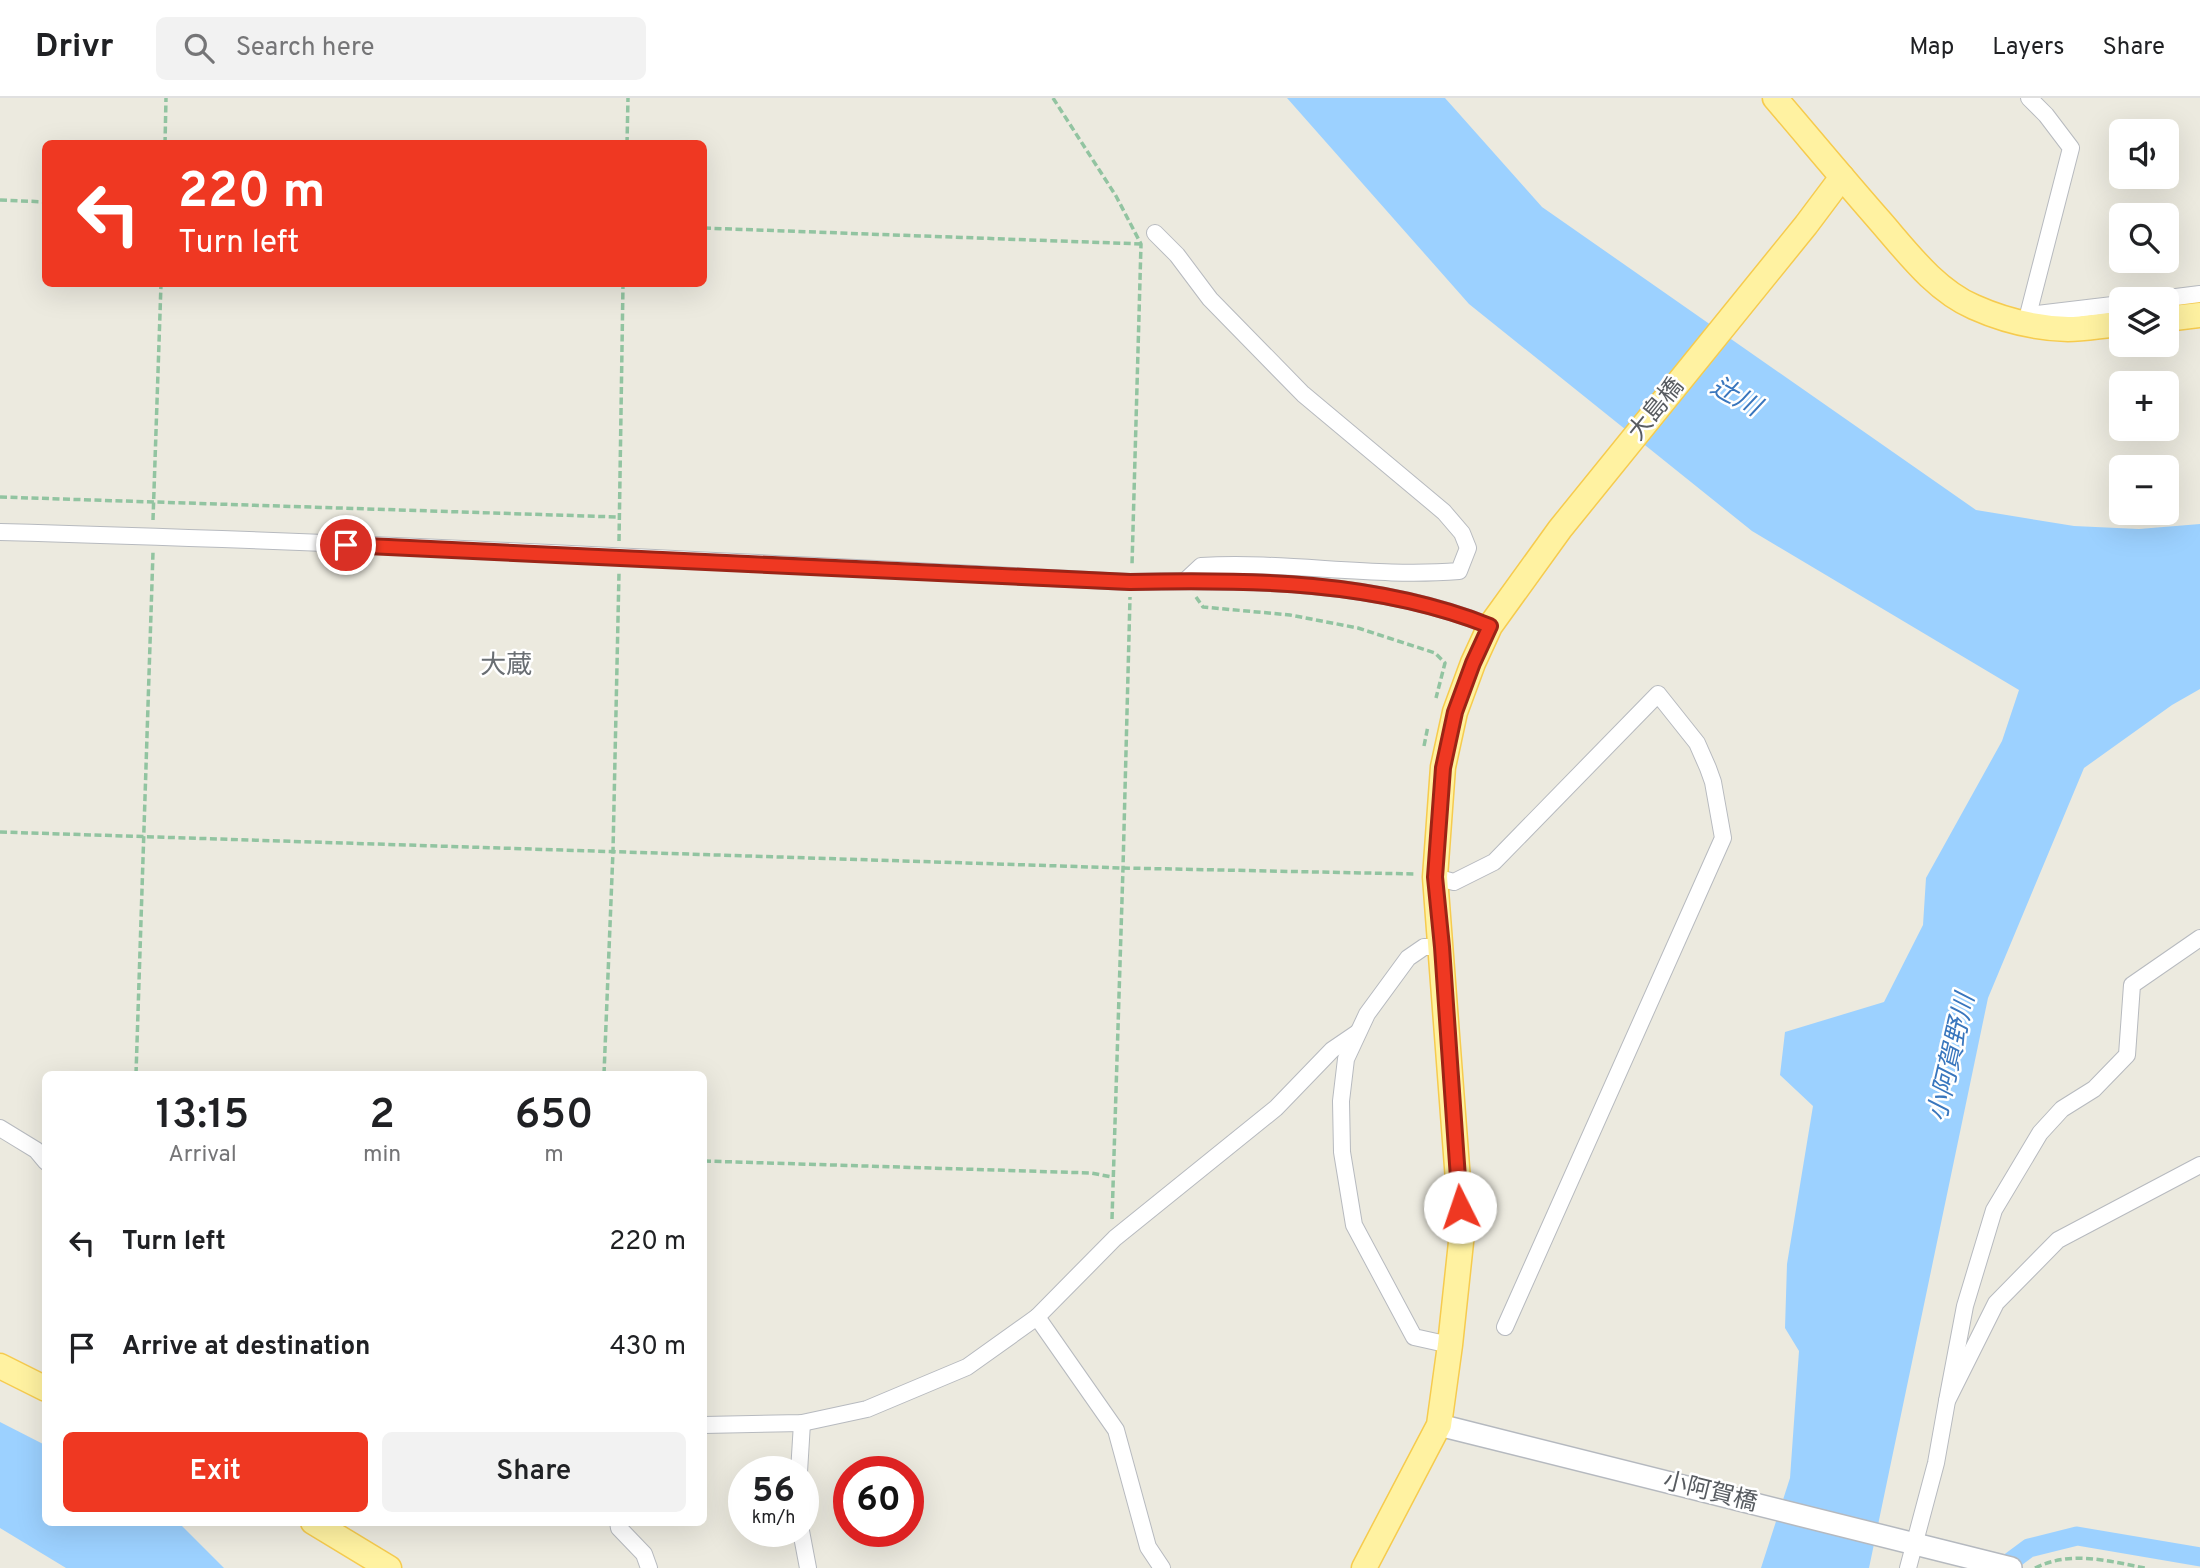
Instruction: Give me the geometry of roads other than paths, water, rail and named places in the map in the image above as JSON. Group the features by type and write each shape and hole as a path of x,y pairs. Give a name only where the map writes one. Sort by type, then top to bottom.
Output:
{"main road":[{"path":"1775,98 1906,251 1941,286 1973,306 2002,318 2070,329 2109,325"},
{"name":"大島橋","path":"1440,1424 1462,1233 1435,877 1443,768 1455,712 1490,626 1560,529 1842,177"},
{"path":"2179,317 2200,315"},
{"path":"0,1366 42,1387"},
{"path":"1364,1568 1440,1424"},
{"path":"320,1526 389,1568"}],"street":[{"path":"2029,98 2071,148 2032,321 2109,306"},
{"path":"1155,233 1177,255 1210,299 1303,394 1444,512 1462,533 1468,548 1459,571 1424,574 1241,564 1201,566 1186,580"},
{"path":"2179,297 2200,294"},
{"path":"0,532 620,556 1130,582 1186,580 1321,587 1410,601 1490,626"},
{"path":"1435,877 1454,882 1494,862 1658,694 1696,743 1708,768 1723,838 1504,1327"},
{"path":"1908,1568 1936,1463 1965,1306 1994,1210 2040,1133 2063,1109 2094,1089 2127,1055 2132,985 2200,938"},
{"path":"1442,947 1424,947 1408,958 1367,1014 1357,1033 1346,1059 1341,1101 1342,1152 1354,1225 1414,1336 1450,1345"},
{"path":"707,1425 802,1423 867,1409 967,1367 1037,1317 1115,1238 1276,1108 1332,1050 1357,1033"},
{"path":"0,1128 36,1150 42,1157"},
{"path":"1947,1401 1996,1303 2058,1240 2200,1165"},
{"path":"1037,1317 1116,1430 1148,1547 1162,1568"},
{"path":"800,1456 802,1423"},
{"name":"小阿賀橋","path":"1440,1424 1522,1447 2011,1568"},
{"path":"619,1526 644,1554 649,1568"},
{"path":"804,1547 808,1568"}],"water":[{"path":"1287,98 1445,98 1542,207 1976,510 2074,526 2139,529 2200,524 2200,689 2172,705 2084,768 1988,998 1869,1568 1761,1568 1790,1478 1799,1351 1785,1328 1787,1264 1813,1106 1780,1075 1785,1032 1884,1002 1923,925 1926,878 2002,741 2019,690 1752,531 1469,304"},
{"path":"0,1422 42,1443 42,1526 182,1526 224,1568 66,1568 0,1528"}],"waterway":[{"path":"2002,1568 2029,1548 2077,1536 2200,1557"}],"district":[{"name":"大蔵","path":"506,666"}],"water label":[{"name":"辻川","path":"1735,398"},
{"name":"小阿賀野川","path":"1953,1058"}]}
